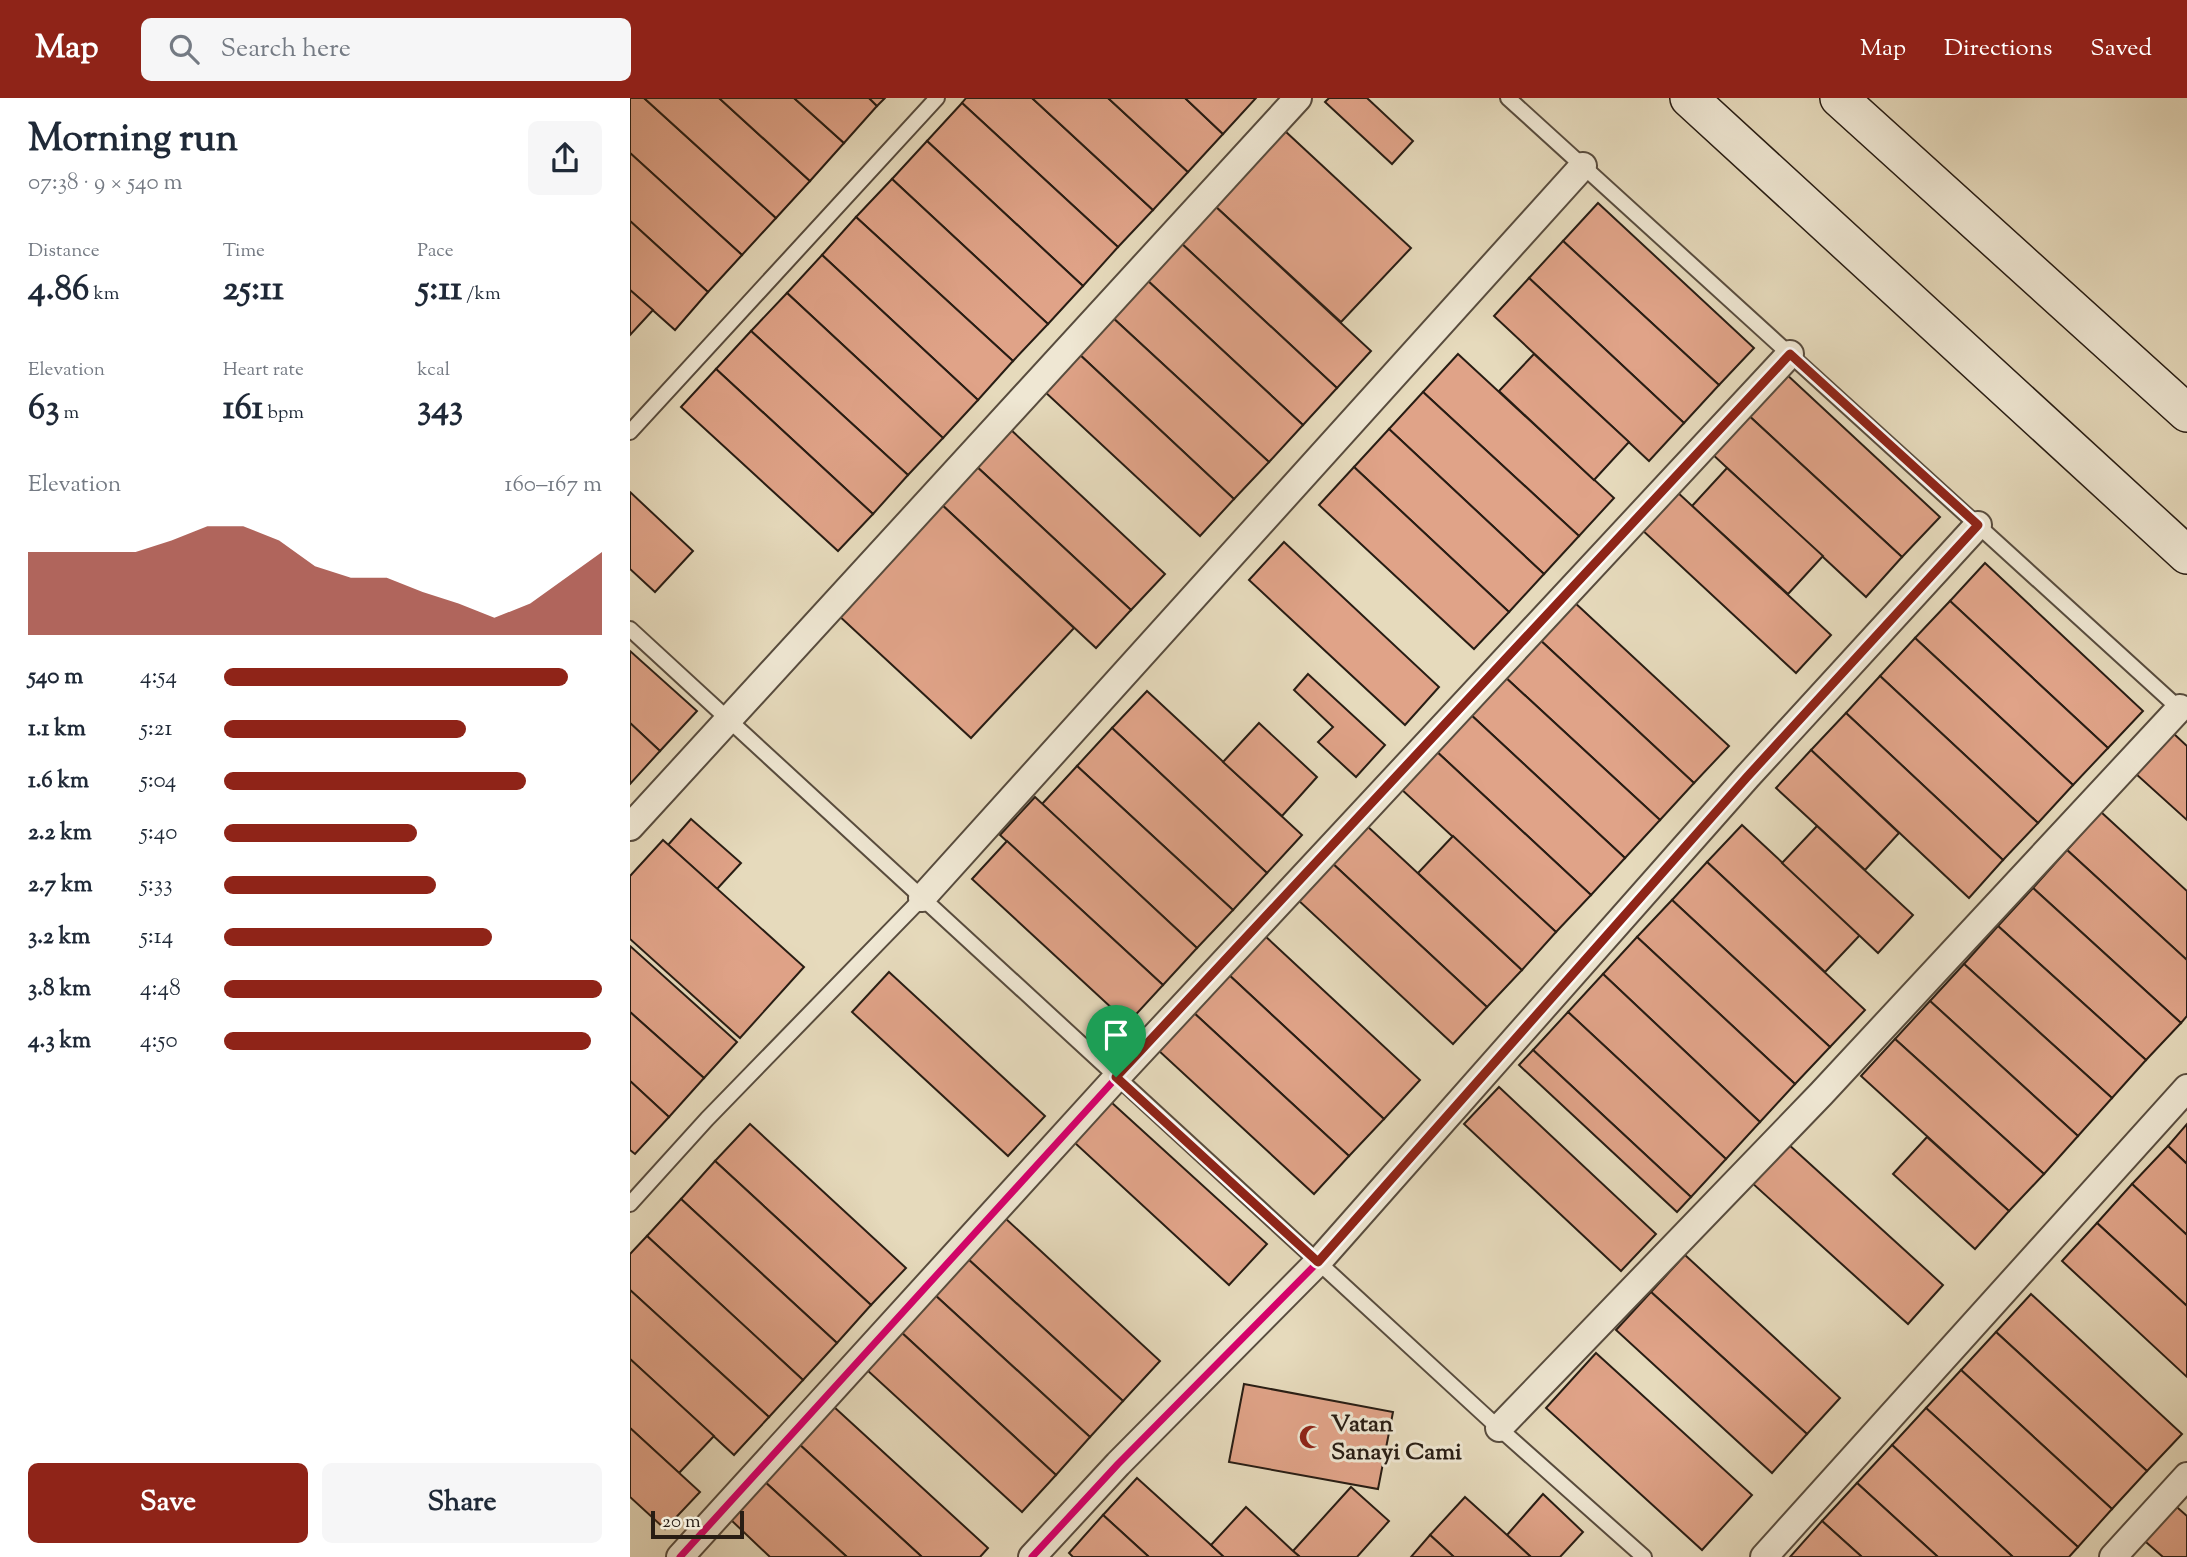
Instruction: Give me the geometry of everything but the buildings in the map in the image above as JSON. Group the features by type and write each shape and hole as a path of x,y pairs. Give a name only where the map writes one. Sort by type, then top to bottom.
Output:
{"main road":[{"path":"1689,98 2187,555"},
{"path":"1839,98 2187,413"}],"street":[{"path":"630,827 1298,98"},
{"path":"922,898 1583,166"},
{"path":"680,1557 1116,1077 1790,354"},
{"path":"1032,1557 1118,1464 1318,1262 1747,777 1978,525"},
{"path":"1499,1428 1822,1094 2183,712"},
{"path":"1764,1557 2187,1088"},
{"path":"2113,1557 2187,1476"}],"lane":[{"path":"630,432 937,98"},
{"path":"1508,98 2183,712"},
{"path":"630,629 1499,1428 1644,1557"},
{"path":"630,1204 707,1119 922,898"}],"cycle path":[{"path":"680,1557 1117,1077 1790,354"},
{"path":"1032,1557 1118,1464 1318,1262 1747,777 1978,525"}],"place":[{"name":"Vatan Sanayi Cami","path":"1311,1437"}],"route":[{"path":"1790,354 1978,525 1747,777 1318,1262 1116,1077 1790,354"}]}
